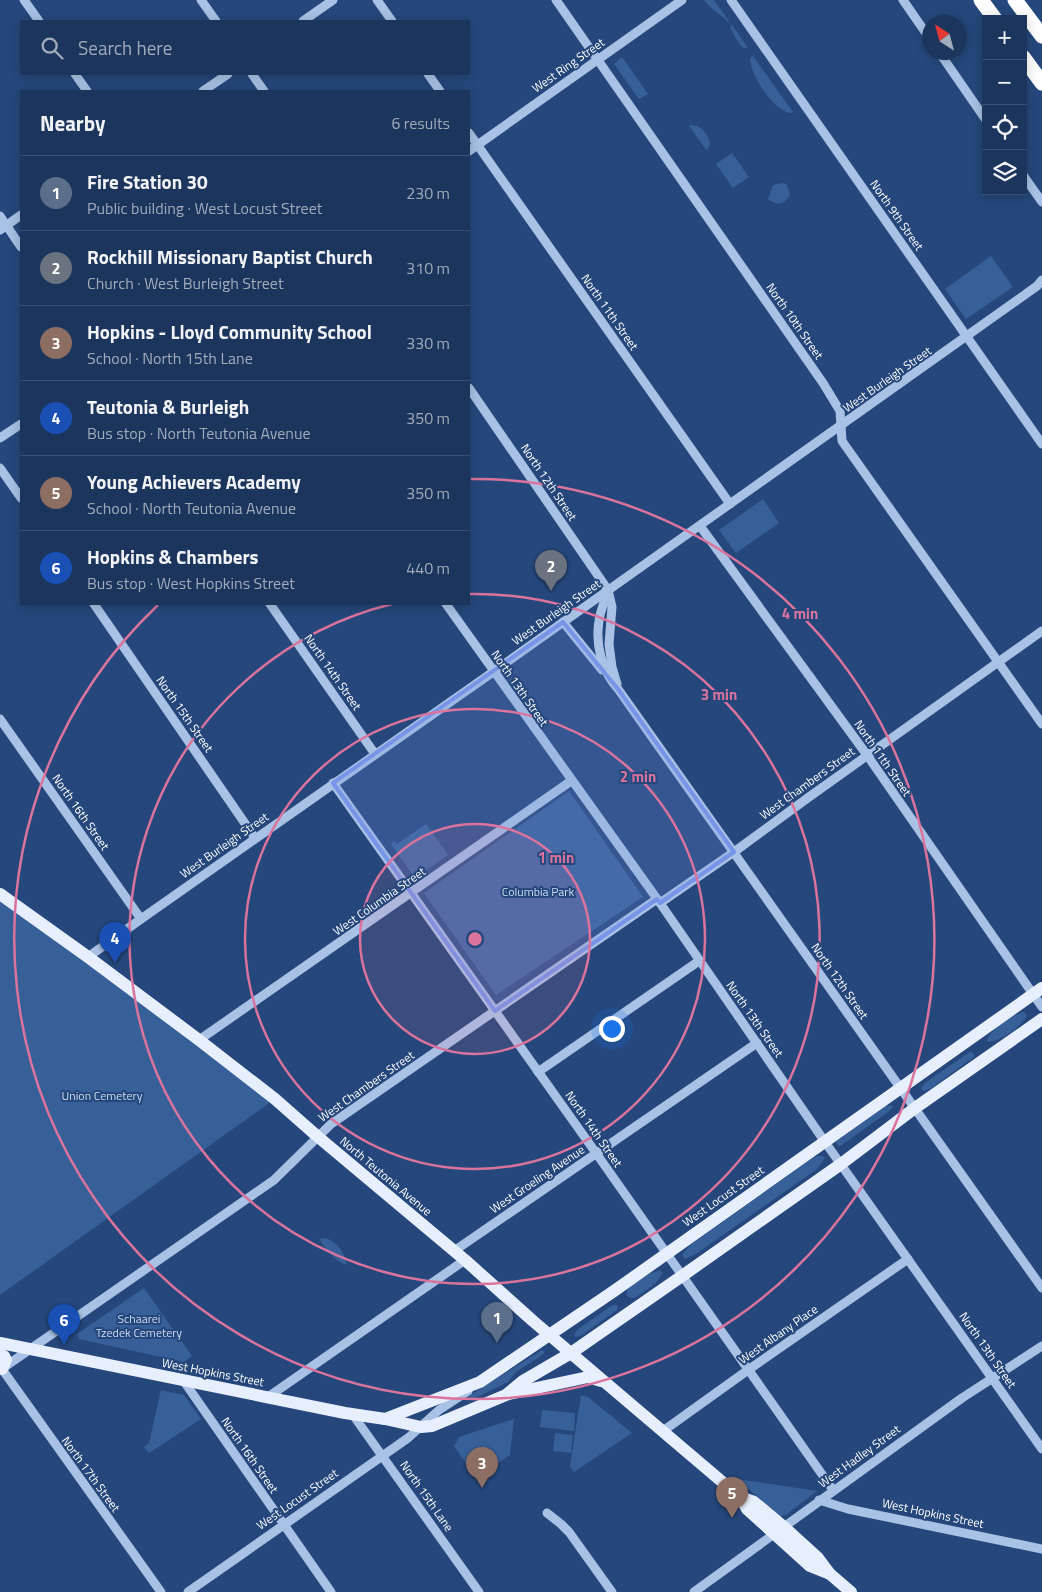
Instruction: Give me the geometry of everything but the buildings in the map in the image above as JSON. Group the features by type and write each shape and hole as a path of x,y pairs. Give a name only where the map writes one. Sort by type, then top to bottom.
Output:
{"highway":[{"path":"981,0 992,15"},
{"path":"1015,0 1042,36"},
{"path":"1025,60 1042,83"}],"main road":[{"name":"North Teutonia Avenue","path":"0,894 88,957 275,1099 465,1260 550,1336 740,1498 747,1509 779,1530 810,1566 830,1574 851,1592"},
{"name":"West Locust Street","path":"480,1382 550,1336 1037,991"},
{"name":"West Locust Street","path":"421,1428 432,1426 506,1395 523,1381 571,1353 841,1164 915,1108 1042,1019"},
{"name":"West Hopkins Street","path":"0,1343 353,1415 385,1419 421,1428"},
{"path":"0,1354 6,1360 1,1370"},
{"path":"506,1395 588,1377 603,1381"},
{"path":"385,1419 480,1382"}],"street":[{"path":"24,0 38,20"},
{"path":"201,0 215,20"},
{"path":"304,20 333,0"},
{"path":"377,0 391,20"},
{"name":"North 10th Street","path":"556,0 823,383 840,411 842,441 1042,724"},
{"name":"West Ring Street","path":"470,150 682,0"},
{"name":"North 9th Street","path":"731,0 1042,444"},
{"path":"903,0 922,27"},
{"path":"945,60 982,114"},
{"path":"76,75 86,90"},
{"path":"204,90 227,75"},
{"path":"253,75 263,90"},
{"path":"429,75 439,90"},
{"name":"North 11th Street","path":"470,135 730,504"},
{"path":"1027,180 1042,202"},
{"path":"0,216 3,228 20,246"},
{"path":"3,228 20,217"},
{"name":"West Burleigh Street","path":"88,957 1040,284"},
{"name":"North 12th Street","path":"470,389 608,590 612,607 609,644 618,689"},
{"path":"0,438 20,425"},
{"path":"0,468 20,497"},
{"name":"North 11th Street","path":"700,526 1037,991 1042,1007"},
{"name":"North 12th Street","path":"608,590 599,620 597,637 602,662 610,680 1042,1288"},
{"name":"North 15th Street","path":"95,605 255,838"},
{"name":"North 14th Street","path":"271,605 375,754"},
{"name":"North 13th Street","path":"447,605 1042,1449"},
{"path":"563,622 610,680"},
{"name":"West Chambers Street","path":"1,1370 274,1180 331,1124 495,1011 734,852 1042,631"},
{"name":"North 16th Street","path":"0,719 141,919"},
{"name":"West Columbia Street","path":"199,1040 571,781"},
{"name":"North 14th Street","path":"333,783 833,1490"},
{"path":"538,1072 699,961"},
{"name":"West Groeling Avenue","path":"454,1251 757,1043"},
{"name":"West Albany Place","path":"662,1431 908,1259"},
{"path":"268,1397 465,1260"},
{"name":"West Hadley Street","path":"694,1592 979,1386 1042,1346"},
{"name":"North 17th Street","path":"1,1370 161,1592"},
{"name":"North 16th Street","path":"183,1380 331,1592"},
{"name":"West Locust Street","path":"188,1592 421,1428 439,1410 480,1382"},
{"name":"North 15th Lane","path":"353,1415 479,1592"},
{"name":"West Hopkins Street","path":"819,1500 848,1509 1042,1549"},
{"path":"547,1513 569,1532 612,1592"}],"highlighted area":[{"path":"563,622 618,689 734,852 660,903 657,899 495,1011 333,783"}],"green space":[{"path":"704,0 714,0 729,21 728,22"},
{"path":"732,25 748,48 743,48 737,40 730,26"},
{"path":"753,56 792,113 778,107 764,92 751,65 750,58"},
{"path":"622,57 648,94 639,99 614,64"},
{"path":"689,126 698,127 706,133 710,144 707,151"},
{"path":"732,153 749,177 733,188 716,164"},
{"path":"783,183 787,185 790,196 780,204 768,199 773,185"},
{"path":"991,256 1013,287 966,319 945,289"},
{"path":"763,499 779,523 736,553 719,530"},
{"name":"Columbia Park","path":"569,791 643,897 496,995 424,893"},
{"path":"426,824 448,855 415,878 391,844 394,841 397,844"},
{"name":"Union Cemetery","path":"0,894 275,1099 0,1295"},
{"path":"1024,1012 1027,1016 1020,1025 1005,1036 988,1042 987,1040 990,1035 998,1026 1013,1016"},
{"path":"971,1051 975,1056 930,1089 923,1091 921,1088 925,1083"},
{"path":"891,1105 893,1107 888,1112 839,1147 836,1142 885,1106"},
{"path":"817,1156 825,1158 817,1169 696,1254 685,1259 682,1255 689,1246"},
{"path":"326,1238 340,1249 347,1265 334,1257 319,1239"},
{"path":"660,1270 663,1273 656,1283 635,1298 627,1296 628,1288 649,1274"},
{"name":"Schaarei Tzedek Cemetery","path":"144,1288 192,1356 184,1362 79,1339 77,1334"},
{"path":"613,1305 618,1307 617,1310 582,1335 576,1337 574,1335 578,1329"},
{"path":"542,1350 545,1352 541,1356 516,1372 508,1382 471,1400 469,1396"},
{"path":"161,1390 184,1395 201,1419 149,1453 144,1447 149,1443"},
{"path":"581,1395 588,1397 632,1433 574,1472 570,1466"},
{"path":"542,1410 575,1413 574,1431 540,1427"},
{"path":"514,1419 510,1455 476,1478 454,1446 459,1437"},
{"path":"555,1433 573,1435 571,1453 553,1451"},
{"path":"737,1479 817,1491 787,1514 780,1517"}],"place":[{"name":"Rockhill Missionary Baptist Church","path":"551,591"},
{"name":"Teutonia & Burleigh","path":"115,963"},
{"name":"Fire Station 30","path":"497,1343"},
{"name":"Hopkins & Chambers","path":"64,1345"},
{"name":"Hopkins - Lloyd Community School","path":"482,1488"},
{"name":"Young Achievers Academy","path":"732,1518"}]}
